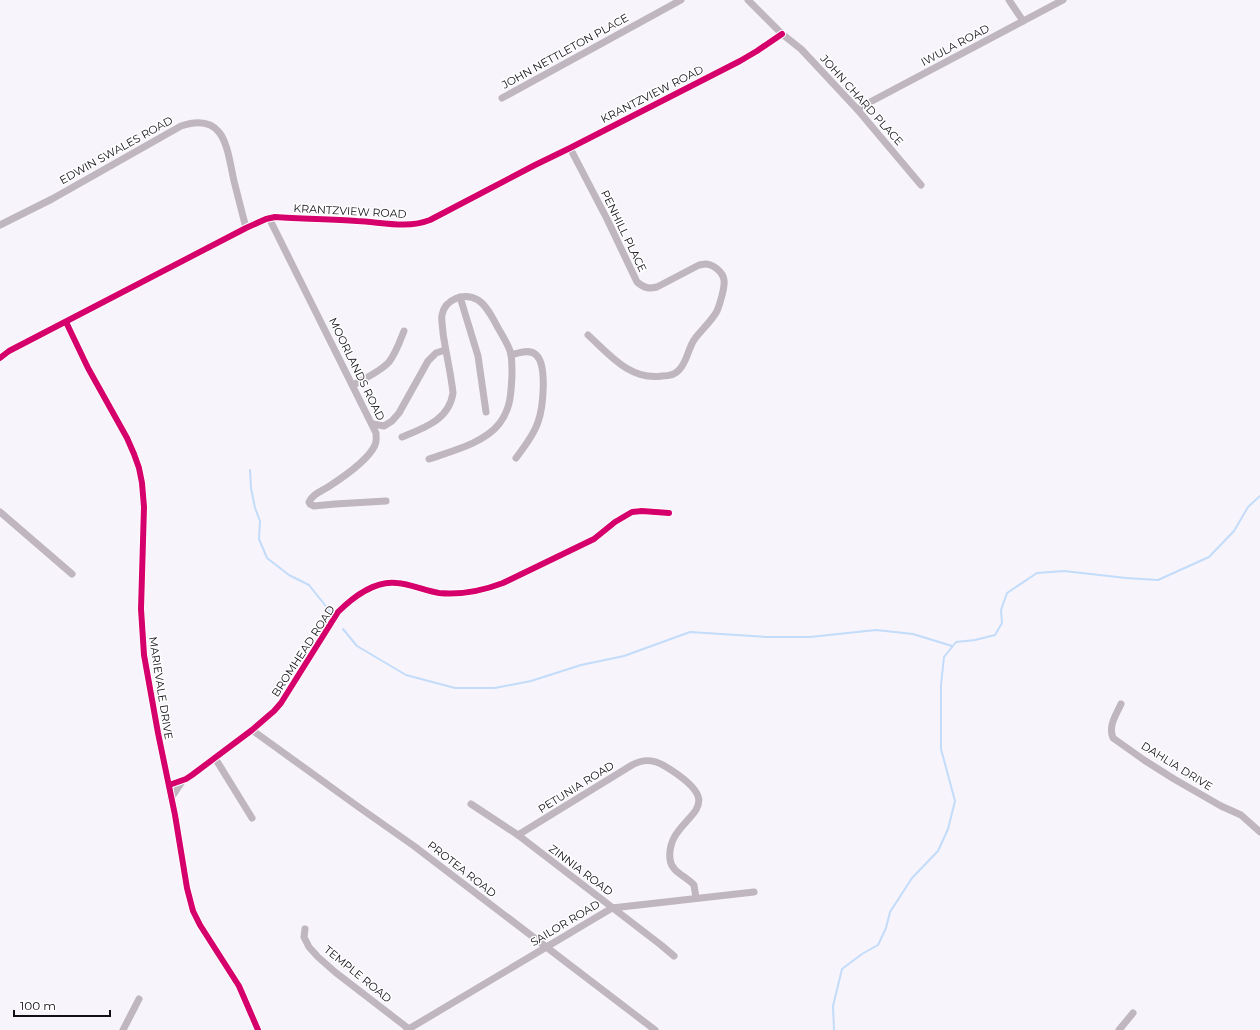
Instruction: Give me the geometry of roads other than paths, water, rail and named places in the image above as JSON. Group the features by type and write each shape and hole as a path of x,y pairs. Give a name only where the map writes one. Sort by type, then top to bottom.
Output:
{"street":[{"name":"JOHN NETTLETON PLACE","path":"502,98 681,0"},
{"name":"JOHN CHARD PLACE","path":"748,0 782,34 800,49 857,109 921,185"},
{"path":"1010,0 1023,21"},
{"name":"IWULA ROAD","path":"857,109 1063,0"},
{"name":"KRANTZVIEW ROAD","path":"0,358 246,228 269,218 346,220 404,225 423,222 740,61 782,34"},
{"name":"EDWIN SWALES ROAD","path":"0,225 52,199 175,129 190,123 199,123 207,124 215,128 225,140 246,228"},
{"name":"PENHILL PLACE","path":"570,148 607,219 637,282 647,288 657,287 699,265 706,264 716,268 724,280 717,311 695,340 680,370 675,374 656,377 634,373 623,366 588,334"},
{"name":"MOORLANDS ROAD","path":"269,218 376,433 376,440 371,452 343,477 312,497 309,502 314,506 386,501"},
{"path":"460,297 478,356 486,412"},
{"path":"402,437 440,419 449,408 453,393 445,350 442,316 448,304 452,300 460,297 478,300 490,313 511,355 512,396 505,415 499,424 483,437 460,449 429,459"},
{"name":"MARIEVALE DRIVE","path":"66,322 88,368 127,438 134,454 142,483 144,507 142,610 144,656 172,798 187,888 193,911 200,925 239,986 258,1030"},
{"path":"352,385 384,367 389,362 404,331"},
{"path":"372,424 384,426 392,421 399,413 428,361 436,353 445,350"},
{"path":"511,355 528,352 533,352 536,354 542,369 544,395 538,423 516,458"},
{"name":"BROMHEAD ROAD","path":"169,785 184,780 252,730 274,711 281,703 338,612 344,605 365,591 387,583 397,583 452,594 488,589 594,539 615,522 632,512 642,511 668,513"},
{"path":"0,512 72,574"},
{"name":"DAHLIA DRIVE","path":"1121,704 1111,726 1113,738 1174,779 1221,806 1241,815 1260,832"},
{"name":"PROTEA ROAD","path":"252,730 414,846 655,1030"},
{"path":"215,758 252,818"},
{"name":"PETUNIA ROAD","path":"518,835 639,761 655,761 677,774 691,785 697,793 699,800 697,808 677,832 672,841 670,852 672,868 694,885 696,898"},
{"path":"172,798 184,780"},
{"name":"ZINNIA ROAD","path":"471,804 518,835 674,956"},
{"name":"SAILOR ROAD","path":"413,1029 612,908 754,892"},
{"name":"TEMPLE ROAD","path":"305,929 304,937 309,947 318,957 335,972 413,1029"},
{"path":"122,1030 139,999"},
{"path":"1119,1030 1133,1013"}],"waterway":[{"path":"250,470 251,488 255,508 260,521 259,539 267,558 289,575 309,585 332,614"},
{"path":"834,1030 833,1006 842,969 862,954 878,945 886,928 890,912 912,878 938,851 948,829 955,801 941,749 941,685 944,657 956,642 975,640 995,635 1002,623 1001,610 1007,593 1037,573 1064,571 1158,580 1209,557 1234,531 1248,507 1260,496"},
{"path":"343,629 357,646 406,675 455,688 495,688 531,681 581,665 624,656 690,632 766,637 810,637 876,630 913,634 952,646"}]}
